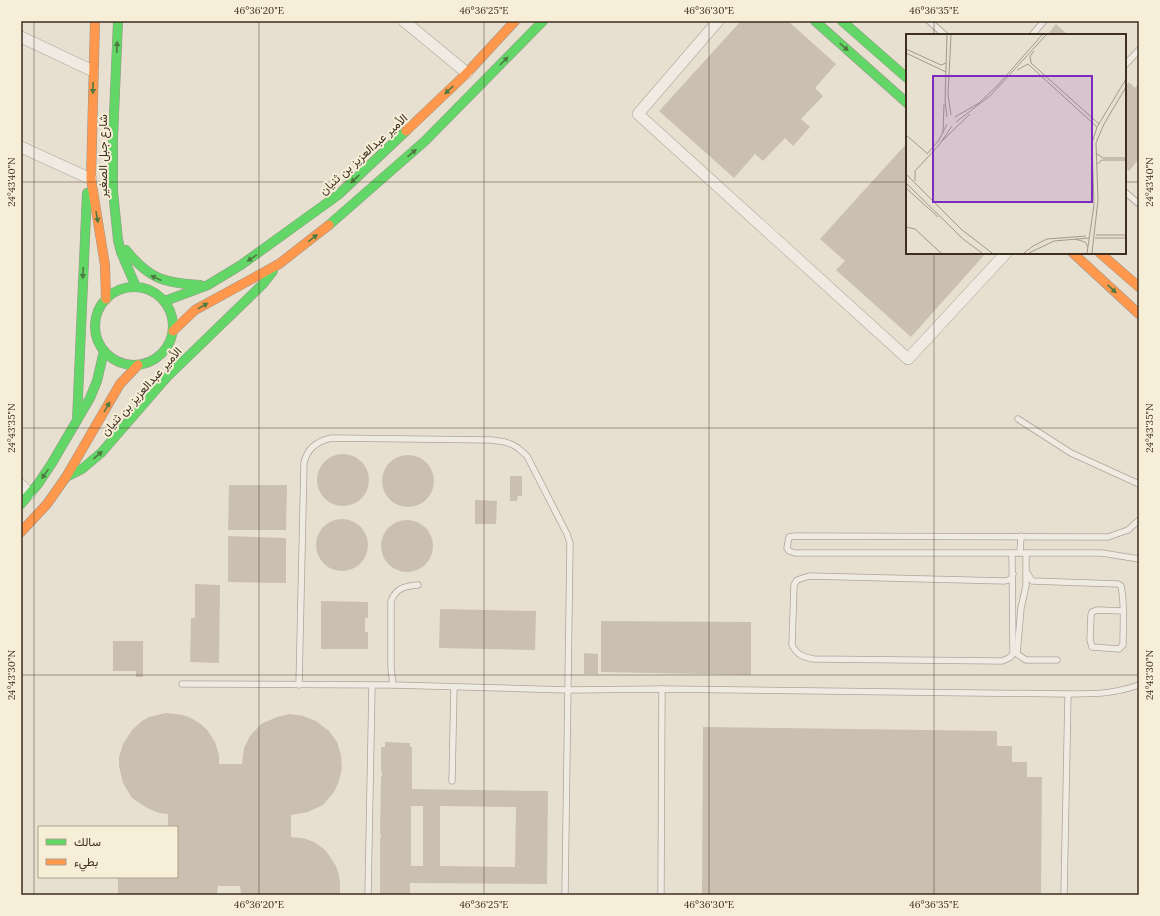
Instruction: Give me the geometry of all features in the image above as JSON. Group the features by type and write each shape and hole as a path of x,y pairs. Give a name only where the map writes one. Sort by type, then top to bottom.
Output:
{"street":[{"name":"شارع جبل الصغير","path":"95,21 91,178 105,265 106,299"},
{"name":"شارع جبل الصغير","path":"118,21 113,139 114,191 118,240 121,252 136,287"},
{"path":"404,21 467,73"},
{"name":"الأمير عبدالعزيز بن ثنيان","path":"165,301 208,285 241,265 338,195 467,73 515,21"},
{"name":"الأمير عبدالعزيز بن ثنيان","path":"173,331 195,310 279,264 337,219 425,141 543,21"},
{"path":"718,21 638,114 908,359 1005,254"},
{"path":"815,21 906,102"},
{"path":"842,21 906,77"},
{"path":"21,37 93,71"},
{"path":"881,80 894,66"},
{"path":"21,147 91,178"},
{"name":"شارع جبل الصغير","path":"77,420 87,187 91,178"},
{"path":"118,240 136,264 149,274 164,281 182,284 208,285"},
{"path":"1074,254 1139,314"},
{"path":"1101,254 1139,287"},
{"path":"1098,276 1110,262"},
{"name":"الأمير عبدالعزيز بن ثنيان","path":"66,477 82,469 101,453 167,377 263,284 279,264"},
{"path":"136,287 152,291 165,301 172,315 173,331 167,347 155,359 138,365 126,364 114,359 104,351 97,338 95,324 98,310 106,299 120,289 136,287"},
{"name":"شارع جبل الصغير","path":"30,494 49,469 90,396 99,376 104,351"},
{"name":"الأمير عبدالعزيز بن ثنيان","path":"21,532 47,504 66,477 120,384 138,365"},
{"path":"21,485 30,494 21,504"}],"lane":[{"path":"930,21 944,34"},
{"path":"1033,34 1044,21"},
{"path":"1126,64 1139,50"},
{"path":"1126,193 1139,204"},
{"path":"1018,419 1071,453 1139,484"},
{"path":"299,685 304,463 309,450 316,443 332,438 492,440 505,442 518,448 527,456 569,538 571,548 565,895"},
{"path":"1139,520 1128,530 1108,537 795,536 789,537 788,544 789,551 795,553 1102,553 1139,559"},
{"path":"1021,536 1026,571 1026,586 1021,608 1017,654 1026,660 1057,660"},
{"path":"1012,553 1013,574 1013,654 1009,658 1002,661 814,659 802,657 796,653 792,645 794,585 797,580 809,576 1005,581 1011,579 1013,574"},
{"path":"1026,571 1032,581 1118,584 1121,586 1123,592 1123,611 1123,645 1120,649 1092,647 1090,640 1092,612 1097,610 1123,611"},
{"path":"393,685 391,668 393,596 401,588 418,585"},
{"path":"182,684 393,685 568,690 662,689 1068,694 1106,694 1139,685"},
{"path":"368,895 372,686"},
{"path":"452,781 454,687"},
{"path":"661,895 662,689"},
{"path":"1064,895 1068,694"}],"building":[{"path":"741,21 788,21 836,64 815,88 823,96 801,119 810,127 793,146 785,138 763,161 755,154 734,178 659,111"},
{"path":"1056,24 1067,34 1048,34"},
{"path":"1129,82 1135,88 1139,82 1139,159 1129,171 1126,169 1126,85"},
{"path":"906,144 906,254 985,254 911,337 836,270 845,261 820,239"},
{"path":"343,454 353,456 361,462 367,470 369,480 367,490 361,498 353,504 343,506 333,504 325,498 319,490 317,480 319,470 325,462 333,456"},
{"path":"408,455 418,457 426,463 432,471 434,481 432,491 426,499 418,505 408,507 398,505 390,499 384,491 382,481 384,471 390,463 398,457"},
{"path":"510,476 522,476 522,496 518,496 517,501 510,501"},
{"path":"229,485 287,485 286,530 228,530"},
{"path":"475,500 497,501 496,524 475,524"},
{"path":"342,519 352,521 360,527 366,535 368,545 366,555 360,563 352,569 342,571 332,569 324,563 318,555 316,545 318,535 324,527 332,521"},
{"path":"407,520 417,522 425,528 431,536 433,546 431,556 425,564 417,570 407,572 397,570 389,564 383,556 381,546 383,536 389,528 397,522"},
{"path":"228,536 286,538 286,583 228,582"},
{"path":"195,584 220,585 219,663 190,662 191,618 195,618"},
{"path":"321,601 368,602 368,618 365,618 365,632 368,632 368,649 321,649"},
{"path":"440,609 536,611 535,650 439,648"},
{"path":"601,621 751,622 751,675 601,672"},
{"path":"113,641 143,641 143,677 136,677 136,671 113,671"},
{"path":"584,653 598,654 598,674 584,674"},
{"path":"166,713 183,715 202,725 215,742 219,755 219,764 242,764 244,748 250,736 261,724 277,717 290,714 303,716 316,721 329,731 337,742 341,755 342,768 339,781 334,792 323,805 308,812 291,815 291,837 303,838 314,842 324,849 336,866 339,875 340,895 241,895 240,886 218,886 217,895 118,895 118,878 178,878 178,826 168,826 168,814 159,813 147,808 132,798 123,783 119,766 119,757 123,744 132,730 149,717"},
{"path":"703,727 997,731 997,746 1012,746 1012,762 1027,762 1027,777 1042,777 1041,895 702,895"},
{"path":"385,742 410,743 410,747 412,747 412,789 548,791 547,884 410,883 410,895 380,895 381,747 385,747","holes":["411,806 423,806 423,866 411,866","440,806 516,807 515,867 440,866"]}],"traffic: fast":[{"path":"118,21 113,139 113,191 118,240 121,252 136,287"},
{"path":"329,225 425,141 543,21"},
{"path":"815,21 906,102"},
{"path":"842,21 906,77"},
{"path":"165,301 208,285 241,265 338,195 406,131"},
{"path":"77,420 87,193"},
{"path":"126,250 134,260 158,278 176,283 200,285"},
{"path":"66,477 82,469 101,453 167,377 263,284 273,271"},
{"path":"134,287 149,290 156,294 166,304 170,311 173,326 170,341 166,348 156,358 149,362 134,365 119,362 112,358 102,348 98,341 95,326 98,311 102,304 112,294 119,290 134,287"},
{"path":"21,504 38,484 52,463 90,398 97,381 104,351"}],"traffic: slow":[{"path":"95,21 91,179 105,265 106,299"},
{"path":"406,131 467,73 515,21"},
{"path":"173,331 195,310 279,264 329,225"},
{"path":"1074,254 1139,314"},
{"path":"1101,254 1139,287"},
{"path":"21,532 47,504 66,477 120,384 138,365"}]}
